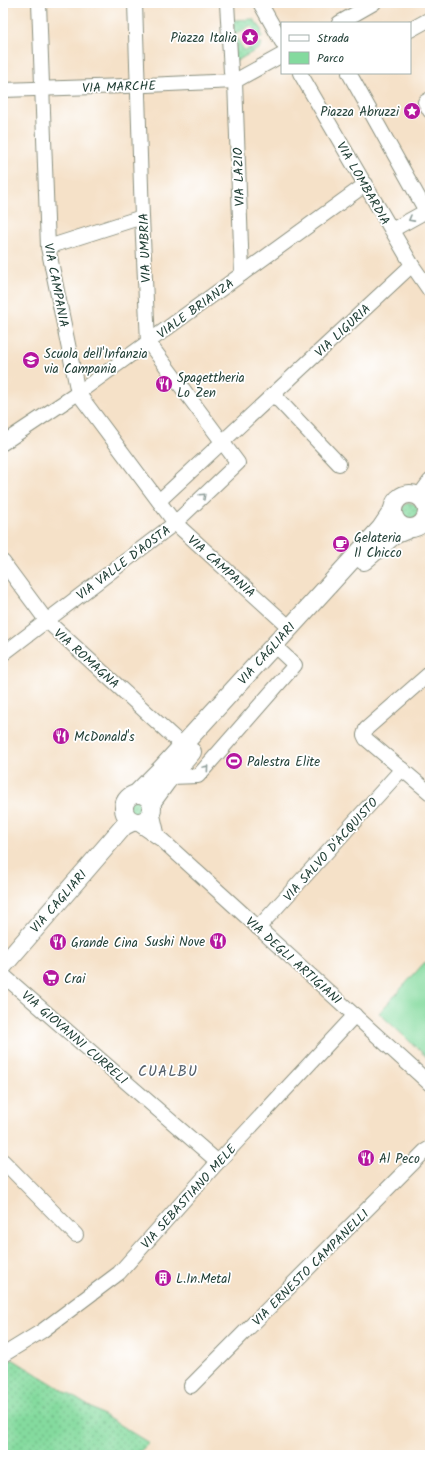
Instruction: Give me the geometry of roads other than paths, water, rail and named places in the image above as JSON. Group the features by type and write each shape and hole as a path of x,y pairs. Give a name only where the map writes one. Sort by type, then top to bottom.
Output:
{"main road":[{"path":"413,494 419,496 426,504 428,514 419,526 411,528 400,525 393,516 396,501 403,495 413,494"},
{"name":"VIA CAGLIARI","path":"3,950 90,852 131,818 147,819 146,803 182,745 381,528 393,510"},
{"name":"VIA CAGLIARI","path":"146,803 171,777 279,650 333,591 394,535 411,528"},
{"name":"VIA CAGLIARI","path":"131,818 124,804 127,799 132,795 146,803"},
{"name":"VIA CAGLIARI","path":"3,966 131,818"}],"street":[{"name":"VIA CAMPANIA","path":"40,3 48,247 78,393 174,523 290,627"},
{"name":"VIA UMBRIA","path":"136,3 142,217 148,342"},
{"path":"227,3 231,72 234,81 281,56"},
{"path":"260,3 281,40"},
{"path":"341,22 374,3"},
{"path":"411,29 430,19"},
{"name":"VIA LOMBARDIA","path":"301,74 366,184 412,266 430,291"},
{"path":"350,74 428,210 392,230"},
{"name":"VIA MARCHE","path":"3,90 139,86 234,81"},
{"name":"VIA LAZIO","path":"234,81 242,274"},
{"path":"430,99 425,102 430,111"},
{"name":"VIALE BRIANZA","path":"3,443 78,393 366,184"},
{"path":"48,247 142,217"},
{"name":"VIA LIGURIA","path":"159,501 412,266"},
{"path":"148,342 222,442"},
{"path":"273,394 338,464"},
{"name":"VIA VALLE D'AOSTA","path":"3,654 174,523 238,463 222,442"},
{"path":"419,496 430,482"},
{"name":"VIA ROMAGNA","path":"3,562 46,620 182,745"},
{"path":"430,673 366,729 364,733 366,739 430,793"},
{"name":"VIA SALVO D'ACQUISTO","path":"258,928 402,769"},
{"path":"146,803 158,837"},
{"name":"VIA DEGLI ARTIGIANI","path":"131,818 158,837 430,1084"},
{"name":"VIA GIOVANNI CURRELI","path":"3,975 218,1162"},
{"name":"VIA SEBASTIANO MELE","path":"3,1355 42,1331 119,1273 218,1162 355,1015"},
{"name":"VIA ERNESTO CAMPANELLI","path":"191,1386 425,1151 430,1148"},
{"path":"3,1161 76,1235"}],"place":[{"name":"Piazza Italia","path":"250,37"},
{"name":"Piazza Abruzzi","path":"412,111"},
{"name":"Scuola dell'Infanzia via Campania","path":"31,360"},
{"name":"Spagettheria Lo Zen","path":"164,384"},
{"name":"Gelateria Il Chicco","path":"341,544"},
{"name":"McDonald's","path":"61,736"},
{"name":"Palestra Elite","path":"234,761"},
{"name":"Sushi Nove","path":"218,941"},
{"name":"Grande Cina","path":"58,942"},
{"name":"Crai","path":"51,978"},
{"name":"Al Peco","path":"366,1158"},
{"name":"L.In.Metal","path":"163,1278"}],"district":[{"name":"CUALBU","path":"168,1071"}]}
